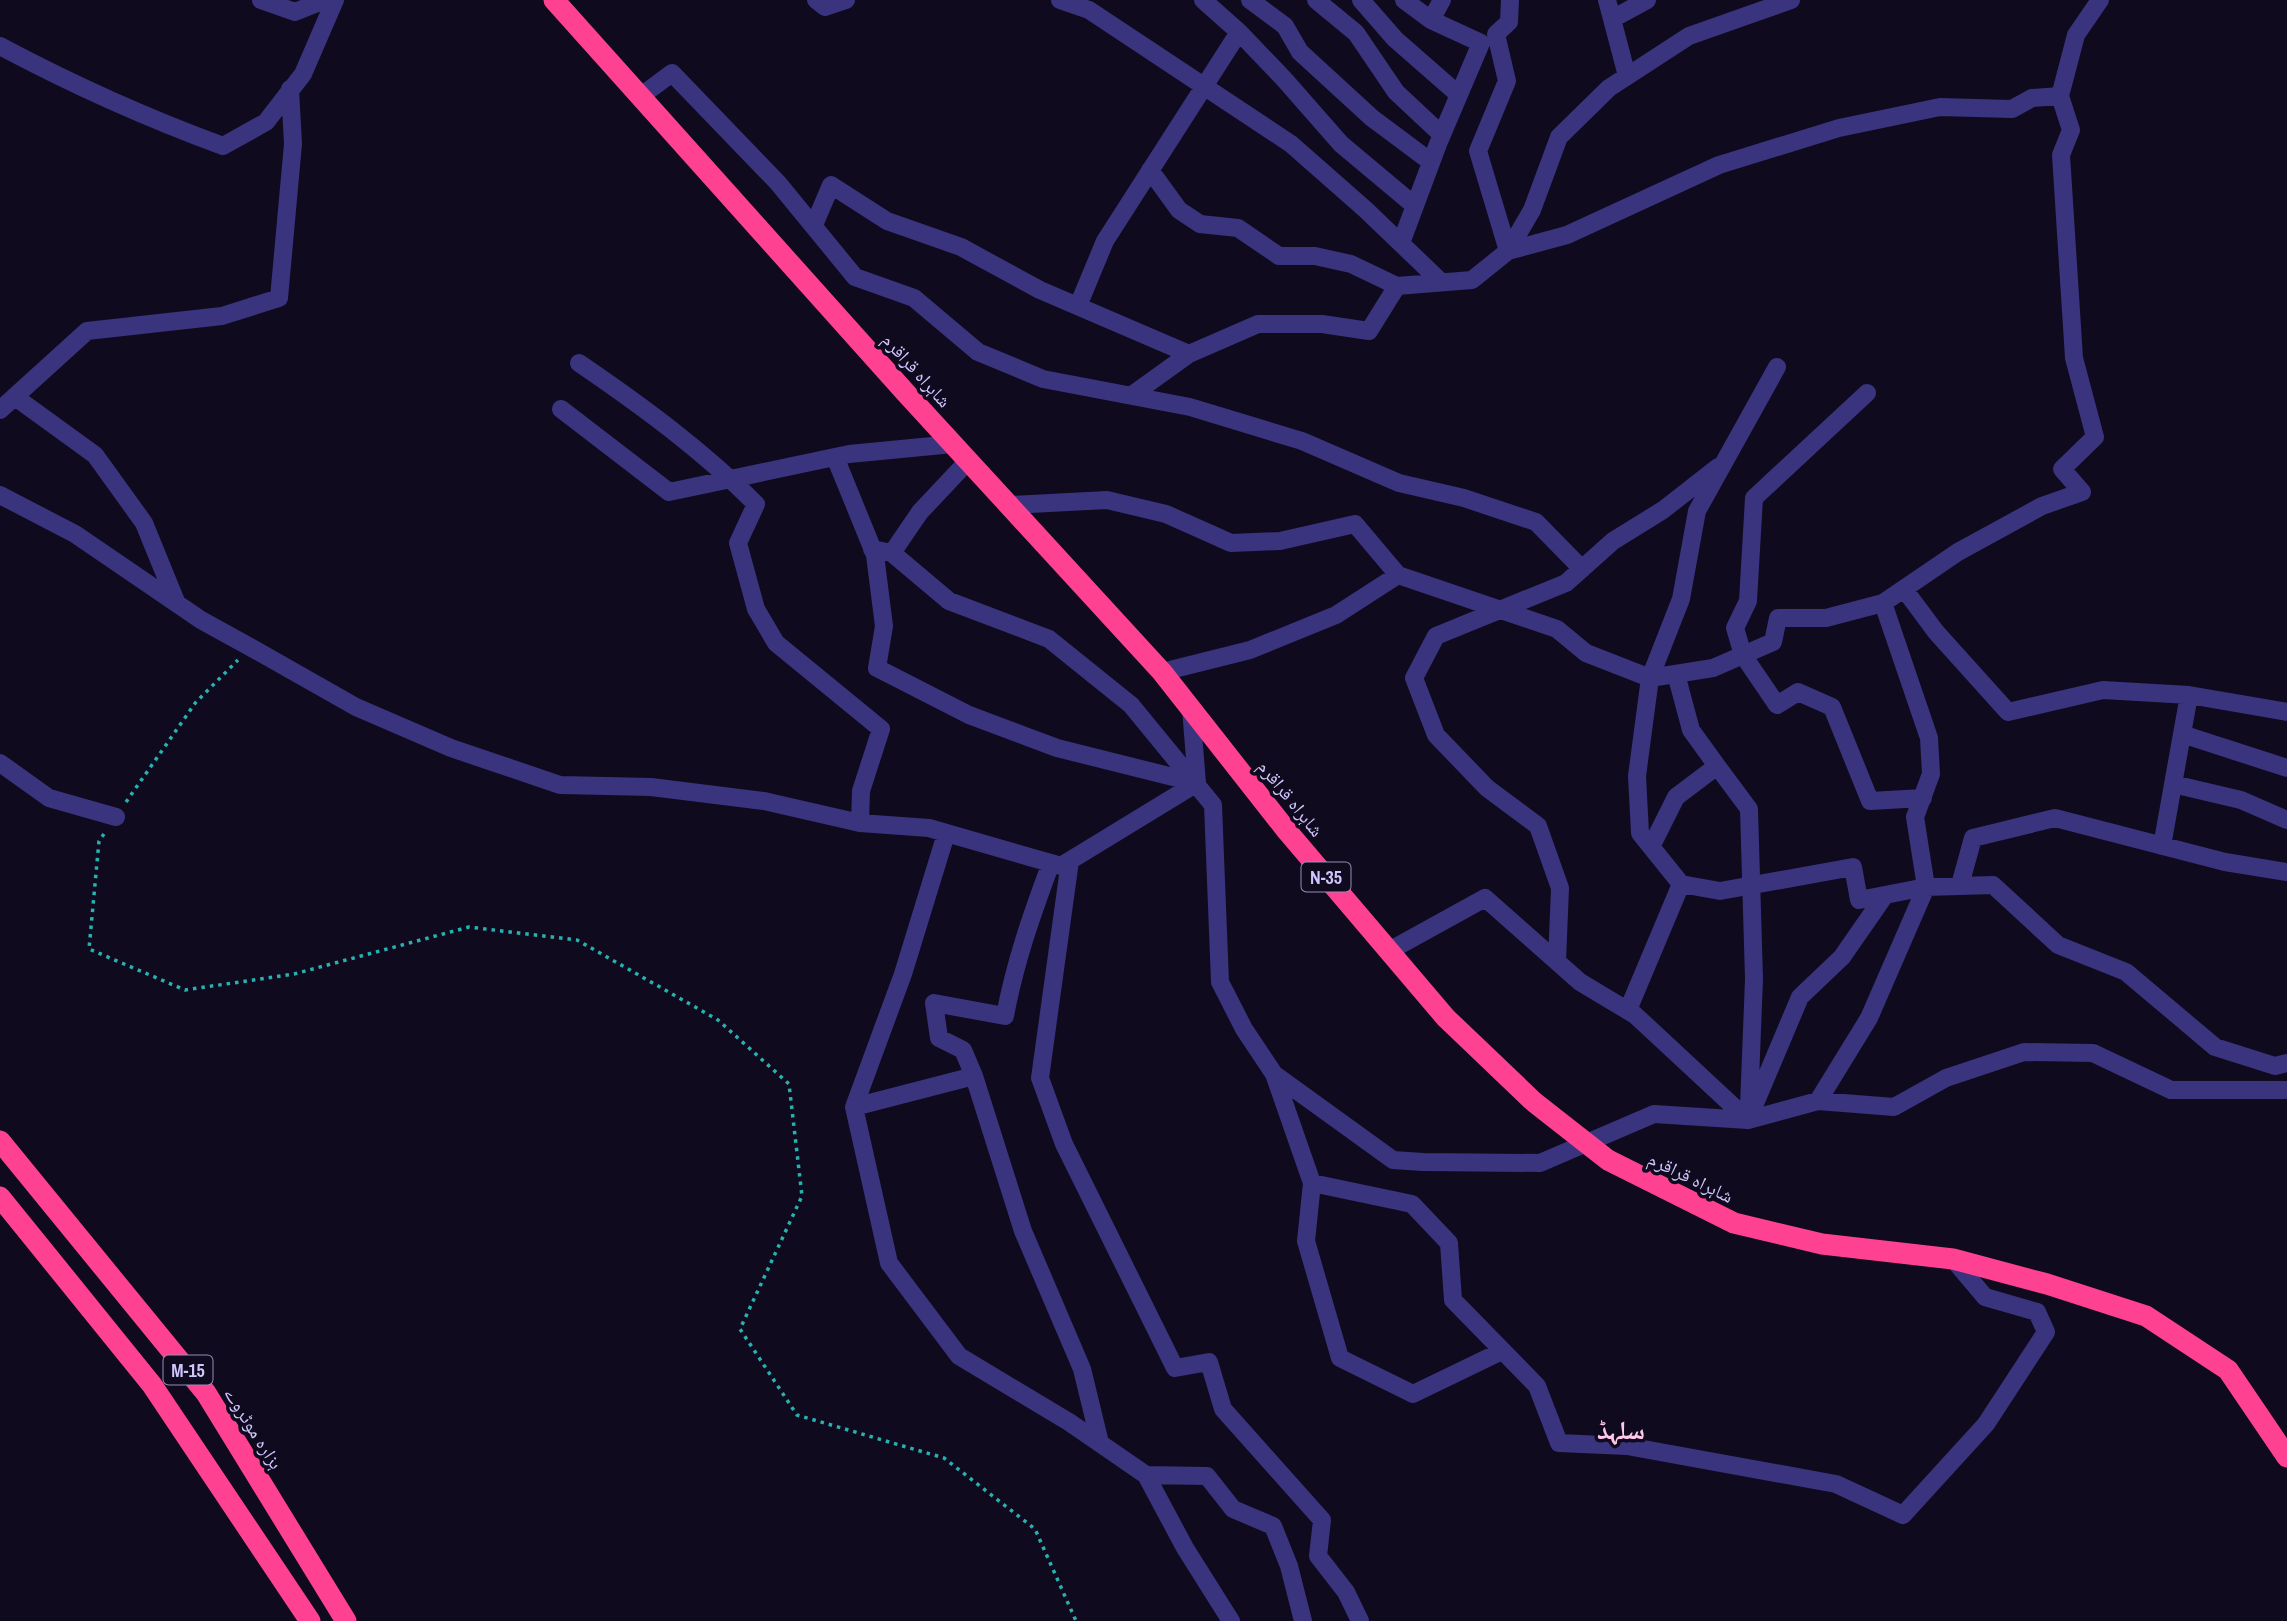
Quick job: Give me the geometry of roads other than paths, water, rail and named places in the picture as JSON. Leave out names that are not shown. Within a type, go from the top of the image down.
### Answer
[{"type":"highway","name":"شاہراہ قراقرم","points":[[554,0],[1161,672],[1287,831],[1446,1018],[1534,1102],[1608,1160],[1734,1223],[1822,1244],[1953,1259],[2047,1284],[2146,1316],[2228,1370],[2287,1457]]},
{"type":"highway","name":"ہزارہ موٹروے","points":[[0,1141],[206,1393],[346,1621]]},
{"type":"highway","name":"M-15","points":[[0,1197],[152,1385],[310,1621]]},
{"type":"street","points":[[261,0],[295,12],[325,0]]},
{"type":"street","points":[[0,46],[61,79],[144,117],[223,146],[266,122],[303,74],[335,0]]},
{"type":"street","points":[[816,0],[825,7],[846,0]]},
{"type":"street","points":[[1059,0],[1089,10],[1292,144],[1441,282]]},
{"type":"street","points":[[1203,0],[1239,32],[1341,144],[1415,206]]},
{"type":"street","points":[[1250,0],[1285,26],[1300,52],[1372,118],[1431,162]]},
{"type":"street","points":[[1316,0],[1356,33],[1396,92],[1442,135]]},
{"type":"street","points":[[1361,0],[1395,38],[1459,95]]},
{"type":"street","points":[[1401,243],[1431,162],[1481,43],[1431,20],[1405,0]]},
{"type":"street","points":[[1431,20],[1442,0]]},
{"type":"street","points":[[1508,251],[1478,151],[1507,81],[1496,34],[1509,22],[1510,0]]},
{"type":"street","points":[[1607,0],[1627,76]]},
{"type":"street","points":[[1612,19],[1647,0]]},
{"type":"street","points":[[1150,170],[1179,210],[1200,224],[1238,228],[1279,256],[1315,256],[1351,264],[1397,286],[1472,280],[1508,251],[1532,210],[1559,137],[1609,88],[1689,36],[1791,0]]},
{"type":"street","points":[[1009,505],[1107,500],[1167,514],[1231,543],[1280,541],[1355,524],[1398,575],[1558,629],[1586,653],[1650,678],[1713,668],[1773,642],[1778,618],[1826,618],[1884,603],[1958,552],[2030,513],[2082,492],[2062,469],[2095,437],[2074,358],[2061,155],[2071,130],[2060,96],[2076,35],[2100,0]]},
{"type":"street","points":[[1078,306],[1105,241],[1239,32]]},
{"type":"street","points":[[640,96],[672,73],[778,183],[855,277],[914,298],[978,352],[1042,379],[1190,407],[1302,441],[1399,483],[1464,498],[1536,522],[1582,569]]},
{"type":"street","points":[[0,410],[87,331],[222,316],[279,298],[293,144],[290,89]]},
{"type":"street","points":[[1508,251],[1567,235],[1719,165],[1839,128],[1940,107],[2012,108],[2032,98],[2060,96]]},
{"type":"street","points":[[814,225],[831,185],[887,221],[961,247],[1040,290],[1189,354]]},
{"type":"street","points":[[1132,395],[1189,354],[1258,324],[1322,324],[1369,331],[1397,286]]},
{"type":"street","points":[[579,363],[658,416],[756,504],[738,543],[756,609],[776,643],[881,729],[862,791],[860,824]]},
{"type":"street","points":[[1777,367],[1697,511],[1681,599],[1650,678],[1637,776],[1640,833],[1681,884],[1720,891],[1853,867],[1859,900],[1926,887],[1993,885],[2058,944],[2126,972],[2215,1047],[2275,1066],[2287,1063]]},
{"type":"street","points":[[1867,393],[1754,498],[1748,601],[1735,628],[1743,655],[1777,705],[1798,692],[1832,707],[1870,801],[1923,798]]},
{"type":"street","points":[[15,397],[96,455],[144,523],[177,604]]},
{"type":"street","points":[[561,409],[669,492],[835,457],[953,444]]},
{"type":"street","points":[[835,457],[872,550],[884,626],[877,668],[969,715],[1058,748],[1197,783]]},
{"type":"street","points":[[892,553],[920,512],[968,461]]},
{"type":"street","points":[[1557,962],[1560,888],[1538,825],[1487,788],[1436,736],[1414,678],[1436,636],[1566,583],[1613,541],[1663,510],[1725,462]]},
{"type":"street","points":[[0,495],[75,534],[177,604],[250,648],[368,712],[451,748],[560,785],[663,788],[764,801],[860,824],[929,828],[1061,866],[1197,783]]},
{"type":"street","points":[[872,550],[892,553],[949,601],[1049,639],[1131,705],[1213,805],[1220,982],[1244,1029],[1274,1074],[1312,1183],[1306,1241],[1340,1358],[1413,1394],[1502,1351]]},
{"type":"street","points":[[1161,672],[1250,650],[1335,615],[1398,575]]},
{"type":"street","points":[[1904,589],[1936,632],[2008,712],[2103,690],[2189,695],[2287,712]]},
{"type":"street","points":[[1818,1101],[1869,1018],[1926,887],[1915,817],[1931,774],[1928,738],[1884,603]]},
{"type":"street","points":[[1676,674],[1691,730],[1749,809],[1754,978],[1748,1120]]},
{"type":"street","points":[[2162,846],[2189,695]]},
{"type":"street","points":[[1191,709],[1197,783]]},
{"type":"street","points":[[2182,734],[2287,768]]},
{"type":"street","points":[[0,763],[49,798],[116,817]]},
{"type":"street","points":[[1651,846],[1676,797],[1717,766]]},
{"type":"street","points":[[2173,784],[2241,800],[2287,820]]},
{"type":"street","points":[[1961,886],[1973,838],[2055,818],[2225,862],[2287,873]]},
{"type":"street","points":[[946,834],[903,974],[854,1107],[889,1263],[960,1356],[1069,1422],[1146,1475],[1185,1548],[1231,1621]]},
{"type":"street","points":[[1070,861],[1040,1078],[1064,1144],[1175,1368],[1209,1362],[1223,1409],[1322,1520],[1318,1556],[1346,1592],[1360,1621]]},
{"type":"street","points":[[1051,863],[1012,974],[1005,1016],[933,1003],[939,1038],[963,1050],[974,1076],[1023,1231],[1082,1370],[1100,1443]]},
{"type":"street","points":[[1628,1010],[1681,884]]},
{"type":"street","points":[[1748,1120],[1800,997],[1842,957],[1885,895]]},
{"type":"street","points":[[1390,951],[1485,898],[1580,982],[1628,1010],[1748,1120]]},
{"type":"street","points":[[1274,1074],[1393,1160],[1540,1163],[1654,1114],[1748,1120],[1818,1101],[1894,1107],[1946,1078],[2024,1052],[2093,1053],[2171,1090],[2287,1090]]},
{"type":"street","points":[[854,1107],[974,1076]]},
{"type":"street","points":[[1312,1183],[1412,1204],[1450,1243],[1453,1300],[1536,1386],[1559,1443],[1627,1446],[1836,1484],[1903,1515],[1986,1424],[2046,1332],[2037,1312],[1985,1297],[1953,1259]]},
{"type":"street","points":[[1146,1475],[1207,1476],[1233,1508],[1273,1526],[1289,1566],[1303,1621]]},
{"type":"district","name":"سلہڈ","points":[[1621,1429]]}]
